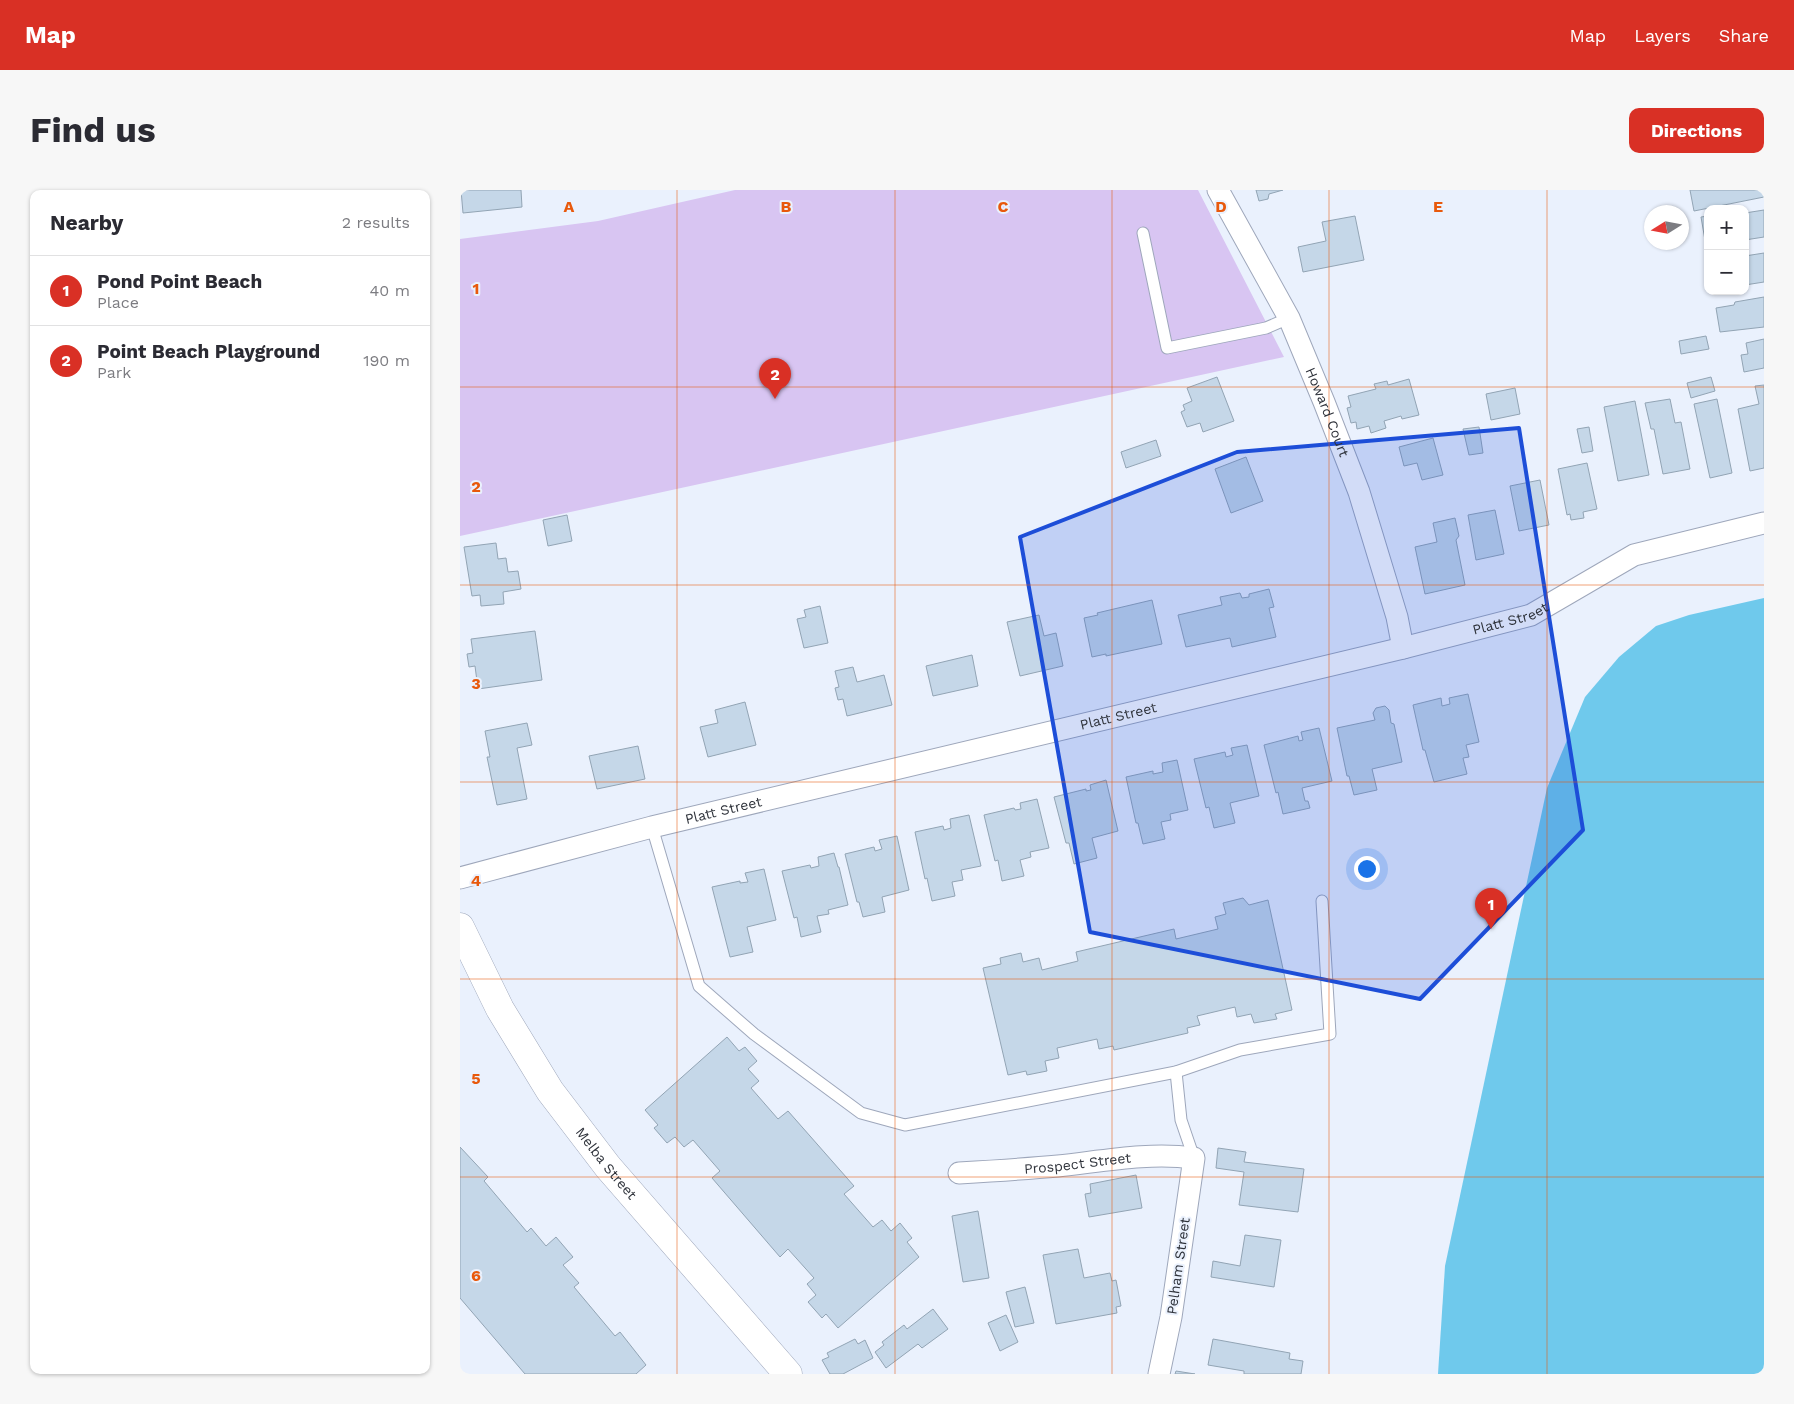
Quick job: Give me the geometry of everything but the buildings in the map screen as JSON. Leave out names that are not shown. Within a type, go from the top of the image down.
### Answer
[{"type":"main road","name":"Melba Street","points":[[460,926],[500,1009],[550,1091],[608,1167],[788,1374]]},
{"type":"street","name":"Howard Court","points":[[1218,190],[1289,318],[1324,402],[1359,492],[1396,617],[1403,648]]},
{"type":"street","name":"Platt Street","points":[[460,878],[652,827],[1403,648],[1531,615],[1634,555],[1764,523]]},
{"type":"street","name":"Prospect Street","points":[[959,1173],[1057,1166],[1142,1156],[1194,1158]]},
{"type":"street","name":"Pelham Street","points":[[1158,1374],[1171,1316],[1194,1158]]},
{"type":"lane","points":[[1143,233],[1167,348],[1266,328],[1289,318]]},
{"type":"lane","points":[[652,827],[699,986],[754,1034],[861,1113],[905,1125],[1176,1072],[1240,1050],[1330,1034],[1322,901]]},
{"type":"lane","points":[[1176,1072],[1181,1120],[1194,1158]]},
{"type":"highlighted area","points":[[1519,428],[1583,830],[1420,999],[1090,932],[1020,537],[1237,452]]},
{"type":"shaded area","points":[[735,190],[1198,190],[1284,357],[460,536],[460,239],[598,221]]},
{"type":"water","points":[[1764,598],[1764,1374],[1438,1374],[1445,1266],[1547,788],[1585,697],[1619,657],[1656,626],[1689,615]]},
{"type":"place","name":"Point Beach Playground","points":[[775,399]]},
{"type":"place","name":"Pond Point Beach","points":[[1491,929]]}]
